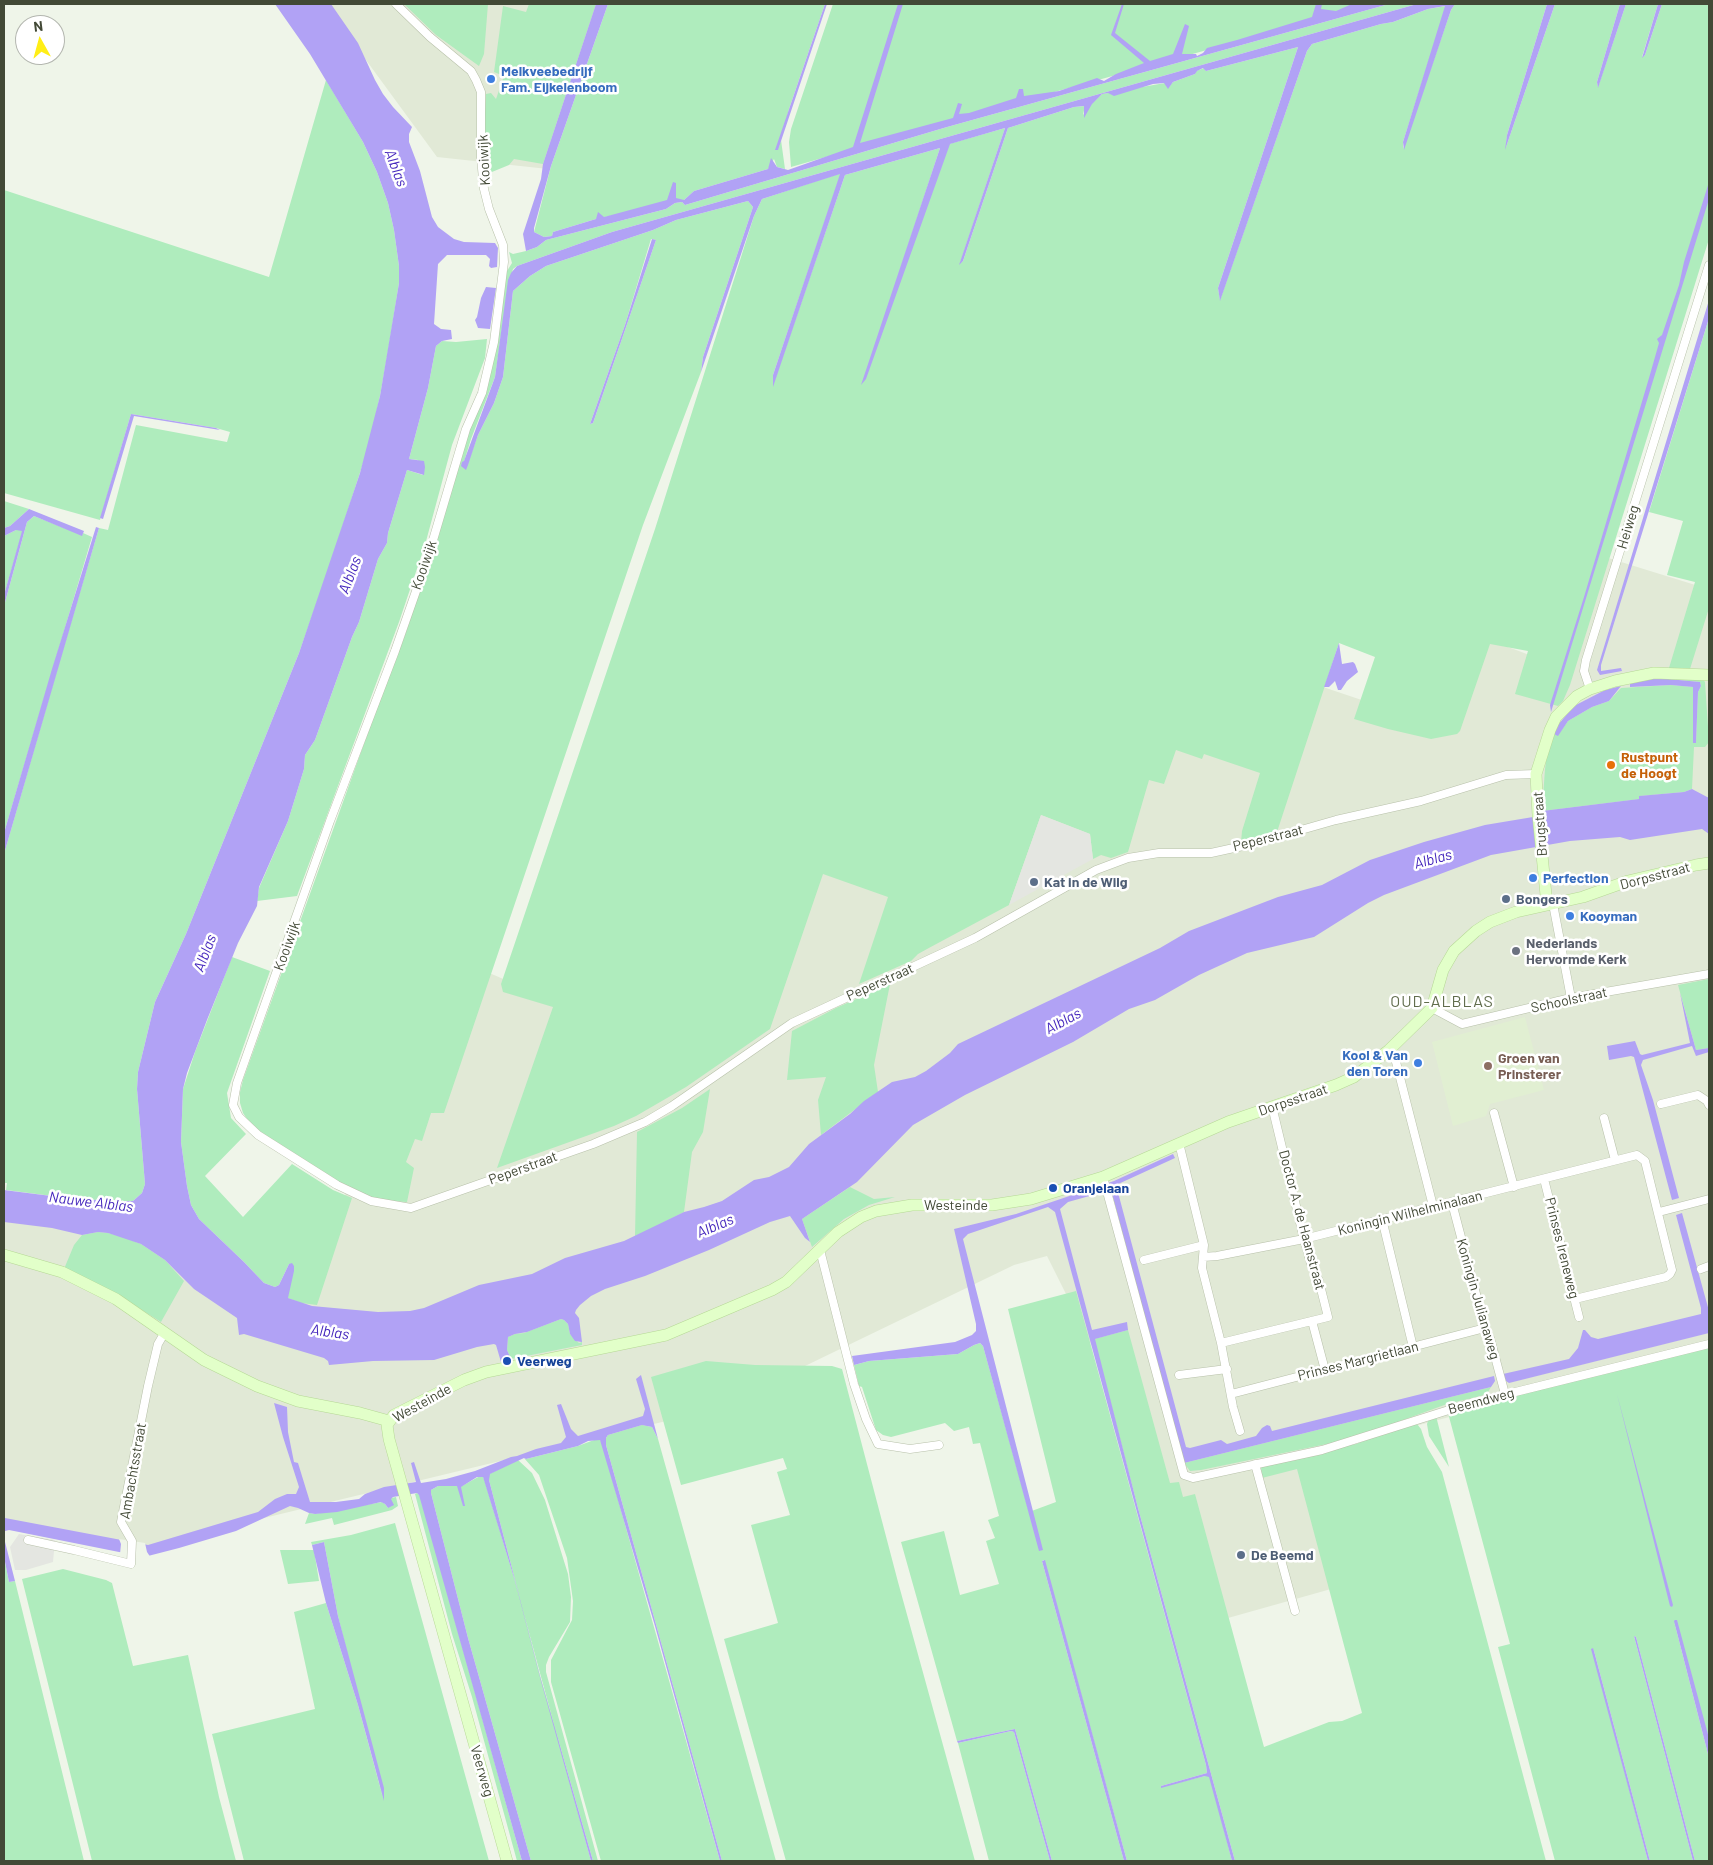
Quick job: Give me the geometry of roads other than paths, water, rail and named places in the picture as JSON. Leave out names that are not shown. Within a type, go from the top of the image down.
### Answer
[{"type":"street","name":"Kooiwijk","points":[[258,1135],[239,1117],[233,1105],[237,1083],[330,821],[395,651],[428,557],[466,429],[482,393],[494,342],[504,262],[503,245],[489,209],[484,189],[481,158],[481,92],[476,80],[471,71],[430,37],[396,4]]},
{"type":"street","name":"Heiweg","points":[[1590,689],[1584,671],[1586,660],[1709,264]]},
{"type":"street","points":[[1536,774],[1556,717],[1577,696],[1590,689],[1638,675],[1654,673],[1709,674]]},
{"type":"street","name":"Peperstraat","points":[[258,1135],[337,1185],[371,1201],[411,1208],[592,1144],[645,1122],[672,1106],[792,1023],[975,938],[1096,870],[1128,858],[1159,854],[1211,852],[1252,844],[1336,820],[1421,801],[1501,776],[1536,774]]},
{"type":"street","name":"Brugstraat","points":[[1536,774],[1541,851],[1550,904]]},
{"type":"street","name":"Dorpsstraat","points":[[1103,1177],[1179,1143],[1272,1106],[1336,1085],[1354,1077],[1389,1050],[1432,1008],[1448,960],[1462,942],[1500,917],[1584,897],[1628,881],[1709,863]]},
{"type":"street","points":[[1550,904],[1571,998]]},
{"type":"street","name":"Schoolstraat","points":[[1432,1008],[1462,1024],[1571,998],[1709,974]]},
{"type":"street","points":[[1389,1050],[1395,1058],[1433,1206]]},
{"type":"street","points":[[1661,1104],[1698,1096],[1707,1101],[1709,1105]]},
{"type":"street","name":"Doctor A. de Haanstraat","points":[[1272,1106],[1304,1239],[1311,1264],[1319,1281],[1328,1317],[1312,1321]]},
{"type":"street","points":[[1494,1113],[1514,1187]]},
{"type":"street","points":[[1604,1118],[1615,1160]]},
{"type":"street","points":[[1179,1143],[1204,1245],[1202,1268],[1240,1431]]},
{"type":"street","name":"Koningin Wilhelminalaan","points":[[1203,1257],[1304,1239],[1637,1155],[1646,1162],[1659,1212]]},
{"type":"street","name":"Westeinde","points":[[4,1255],[62,1272],[116,1299],[204,1360],[256,1386],[298,1401],[360,1413],[389,1421],[394,1415],[412,1405],[464,1380],[486,1372],[666,1335],[772,1290],[794,1275],[838,1232],[876,1211],[912,1204],[992,1205],[1016,1202],[1103,1177]]},
{"type":"street","name":"Beemdweg","points":[[1103,1177],[1184,1475],[1193,1478],[1322,1450],[1352,1442],[1420,1418],[1505,1394],[1709,1344]]},
{"type":"street","name":"Prinses Ireneweg","points":[[1544,1178],[1579,1317]]},
{"type":"street","points":[[1575,1299],[1666,1277],[1670,1274],[1672,1264],[1659,1212],[1709,1199]]},
{"type":"street","name":"Koningin Julianaweg","points":[[1452,1203],[1484,1328],[1490,1338],[1505,1394]]},
{"type":"street","points":[[1382,1219],[1413,1347]]},
{"type":"street","points":[[1144,1260],[1204,1245]]},
{"type":"street","points":[[820,1250],[854,1384],[866,1419],[878,1444],[910,1449],[939,1445]]},
{"type":"street","points":[[1701,1269],[1709,1266]]},
{"type":"street","points":[[1221,1343],[1312,1321],[1325,1370]]},
{"type":"street","name":"Prinses Margrietlaan","points":[[1231,1394],[1484,1328]]},
{"type":"street","name":"Ambachtsstraat","points":[[28,1540],[131,1564],[132,1541],[122,1522],[152,1370],[158,1344],[165,1332]]},
{"type":"street","points":[[1179,1374],[1227,1369]]},
{"type":"street","name":"Veerweg","points":[[389,1421],[387,1432],[507,1861]]},
{"type":"street","points":[[1255,1464],[1295,1611]]},
{"type":"water","points":[[275,4],[331,4],[358,43],[383,94],[412,127],[409,134],[409,142],[420,171],[432,217],[438,227],[454,239],[464,242],[495,243],[498,248],[497,267],[491,268],[489,266],[490,259],[486,255],[447,255],[438,264],[434,324],[441,329],[451,330],[452,339],[442,341],[436,346],[428,388],[409,459],[424,461],[424,475],[407,470],[388,533],[387,543],[378,559],[359,622],[315,740],[305,755],[304,769],[288,821],[259,887],[257,906],[238,943],[187,1073],[183,1089],[181,1142],[191,1205],[199,1219],[264,1283],[275,1287],[279,1285],[289,1264],[292,1263],[294,1271],[288,1298],[312,1306],[378,1312],[410,1311],[424,1308],[479,1285],[532,1274],[565,1258],[624,1241],[684,1212],[722,1201],[754,1180],[769,1177],[789,1167],[809,1144],[850,1114],[864,1101],[892,1082],[915,1077],[926,1071],[950,1053],[958,1044],[1160,948],[1189,931],[1278,897],[1322,885],[1370,860],[1424,842],[1485,825],[1533,817],[1542,811],[1639,799],[1639,796],[1684,792],[1692,789],[1709,798],[1709,834],[1702,829],[1630,840],[1620,837],[1570,841],[1491,855],[1384,895],[1314,937],[1247,953],[1199,975],[1155,1000],[1129,1009],[1073,1042],[965,1095],[913,1125],[857,1182],[802,1219],[810,1242],[805,1238],[790,1216],[770,1222],[709,1250],[591,1296],[580,1305],[575,1313],[579,1318],[582,1342],[575,1341],[570,1334],[568,1324],[561,1319],[508,1337],[507,1350],[511,1359],[501,1362],[496,1345],[494,1344],[434,1360],[373,1361],[329,1365],[328,1361],[324,1358],[244,1334],[239,1335],[237,1318],[194,1289],[165,1260],[141,1244],[108,1233],[98,1232],[82,1235],[52,1228],[4,1222],[4,1190],[75,1199],[121,1201],[133,1201],[142,1193],[145,1184],[137,1089],[138,1072],[155,1002],[186,934],[299,653],[360,473],[380,396],[399,283],[399,266],[388,203],[377,172],[363,142],[310,54]]},
{"type":"water","points":[[596,4],[608,4],[551,166],[534,228],[534,232],[544,237],[552,236],[553,232],[596,219],[598,212],[604,217],[667,200],[673,182],[676,183],[676,198],[684,200],[694,191],[768,169],[771,158],[777,167],[788,170],[853,147],[898,4],[903,4],[860,143],[953,118],[958,103],[962,104],[959,114],[969,113],[1016,98],[1019,89],[1023,89],[1024,96],[1059,91],[1097,78],[1104,81],[1144,63],[1111,35],[1122,4],[1124,4],[1115,33],[1150,61],[1173,54],[1185,24],[1189,26],[1182,54],[1196,54],[1197,56],[1207,48],[1312,17],[1316,4],[1322,4],[1321,9],[1336,11],[1352,4],[1389,4],[947,127],[685,205],[682,202],[675,203],[666,209],[546,240],[537,247],[526,251],[523,234],[541,179],[543,164]]},
{"type":"water","points":[[825,4],[827,4],[778,150],[775,150]]},
{"type":"water","points":[[1417,4],[1455,4],[1451,10],[1404,150],[1403,142],[1445,6],[1428,9],[1393,22],[1312,44],[1307,51],[1220,301],[1218,288],[1298,47],[1206,71],[1203,68],[1195,74],[1173,82],[1168,89],[1164,83],[1153,84],[1114,96],[1108,93],[1102,94],[1092,104],[1084,118],[1084,106],[1074,107],[1008,128],[963,261],[959,265],[1005,128],[950,144],[866,379],[861,385],[940,148],[845,175],[773,387],[773,375],[840,174],[762,199],[754,216],[701,372],[703,357],[753,207],[748,201],[676,220],[653,230],[546,266],[530,276],[513,291],[503,377],[494,403],[478,435],[466,470],[461,466],[495,377],[508,280],[517,266],[612,232]]},
{"type":"water","points":[[1547,4],[1555,4],[1505,150],[1507,135]]},
{"type":"water","points":[[1620,4],[1626,4],[1598,88],[1597,82]]},
{"type":"water","points":[[1658,4],[1662,4],[1645,55],[1642,58]]},
{"type":"water","points":[[1709,182],[1709,199],[1551,712],[1550,705],[1659,343],[1657,339],[1662,335],[1679,285],[1684,262]]},
{"type":"water","points":[[652,239],[656,240],[593,423],[590,424],[625,325]]},
{"type":"water","points":[[486,287],[496,288],[490,329],[478,328],[475,320]]},
{"type":"water","points":[[1709,300],[1709,318],[1601,665],[1601,671],[1621,668],[1622,671],[1600,675],[1597,670]]},
{"type":"water","points":[[131,414],[220,430],[134,416],[103,519],[100,518]]},
{"type":"water","points":[[29,509],[84,531],[82,536],[34,516],[27,522],[4,606],[4,595],[22,531],[16,530],[4,536],[4,528],[10,526]]},
{"type":"water","points":[[96,527],[99,528],[4,854],[4,833]]},
{"type":"water","points":[[1339,643],[1342,664],[1353,662],[1358,672],[1347,681],[1341,690],[1338,690],[1335,681],[1329,687],[1324,687]]},
{"type":"water","points":[[1657,678],[1700,682],[1696,743],[1693,743],[1693,687],[1671,685],[1630,687],[1630,683]]},
{"type":"water","points":[[1621,686],[1609,701],[1592,707],[1568,721],[1558,736],[1554,734],[1557,726],[1574,706],[1605,690]]},
{"type":"water","points":[[1680,993],[1696,1050],[1709,1048],[1709,1052],[1696,1056],[1692,1046],[1643,1060],[1641,1065],[1653,1100],[1679,1198],[1672,1200],[1634,1057],[1609,1060],[1607,1046],[1635,1041],[1642,1055],[1690,1043]]},
{"type":"water","points":[[1173,1154],[1175,1158],[1116,1185],[1186,1447],[1190,1448],[1221,1440],[1227,1444],[1256,1436],[1267,1425],[1270,1426],[1272,1431],[1494,1376],[1495,1381],[1491,1387],[1184,1463],[1111,1190],[1068,1202],[1060,1209],[1092,1330],[1127,1322],[1128,1330],[1095,1339],[1138,1508],[1235,1861],[1232,1861],[1209,1777],[1205,1776],[1161,1788],[1161,1786],[1207,1773],[1206,1765],[1055,1212],[1048,1207],[968,1234],[963,1239],[1043,1550],[1039,1551],[983,1346],[980,1343],[958,1354],[869,1361],[854,1365],[852,1356],[955,1342],[972,1335],[976,1331],[954,1229],[1016,1214],[1114,1181]]},
{"type":"water","points":[[1682,1213],[1709,1311],[1709,1333],[1509,1383],[1506,1381],[1503,1374],[1569,1359],[1578,1348],[1583,1330],[1591,1337],[1598,1339],[1701,1314],[1676,1215]]},
{"type":"water","points":[[641,1375],[658,1439],[652,1427],[642,1425],[608,1435],[606,1445],[722,1861],[720,1861],[655,1626],[600,1440],[588,1441],[578,1446],[524,1458],[490,1474],[489,1480],[540,1676],[593,1861],[591,1861],[541,1681],[515,1581],[483,1477],[477,1477],[461,1487],[465,1506],[463,1506],[457,1486],[438,1486],[431,1490],[431,1493],[468,1638],[531,1861],[522,1861],[417,1493],[393,1497],[391,1499],[394,1505],[388,1508],[381,1502],[337,1512],[315,1514],[290,1506],[236,1531],[148,1556],[9,1530],[5,1531],[4,1538],[4,1516],[5,1518],[148,1545],[258,1512],[275,1499],[287,1494],[296,1494],[299,1487],[274,1403],[287,1407],[288,1432],[294,1462],[298,1463],[310,1502],[336,1502],[359,1499],[365,1494],[384,1487],[416,1482],[411,1463],[414,1462],[421,1483],[446,1479],[475,1471],[511,1457],[561,1443],[566,1437],[557,1405],[561,1404],[571,1429],[578,1436],[643,1416],[645,1409],[636,1379]]},
{"type":"water","points":[[1617,1394],[1673,1605],[1672,1607],[1670,1606]]},
{"type":"water","points":[[4,1538],[15,1581],[9,1582],[4,1557]]},
{"type":"water","points":[[324,1542],[338,1616],[384,1788],[384,1801],[358,1705],[326,1603],[312,1545]]},
{"type":"water","points":[[1045,1560],[1127,1861],[1124,1861],[1042,1561]]},
{"type":"water","points":[[1677,1620],[1709,1738],[1709,1758],[1674,1621]]},
{"type":"water","points":[[1634,1636],[1636,1637],[1695,1861],[1693,1861]]},
{"type":"water","points":[[1593,1648],[1650,1861],[1648,1861],[1591,1649]]},
{"type":"water","points":[[1015,1729],[1052,1861],[1050,1861],[1014,1732],[1011,1731],[958,1743],[957,1741]]},
{"type":"place","name":"Melkveebedrijf Fam. Eijkelenboom","points":[[491,79]]},
{"type":"place","name":"Rustpunt de Hoogt","points":[[1611,765]]},
{"type":"place","name":"Perfection","points":[[1533,878]]},
{"type":"place","name":"Kat in de Wilg","points":[[1034,882]]},
{"type":"place","name":"Bongers","points":[[1506,899]]},
{"type":"place","name":"Kooyman","points":[[1570,916]]},
{"type":"place","name":"Nederlands Hervormde Kerk","points":[[1516,951]]},
{"type":"place","name":"Kool & Van den Toren","points":[[1418,1063]]},
{"type":"place","name":"Groen van Prinsterer","points":[[1488,1066]]},
{"type":"place","name":"Oranjelaan","points":[[1053,1188]]},
{"type":"place","name":"Veerweg","points":[[507,1361]]},
{"type":"place","name":"De Beemd","points":[[1241,1555]]},
{"type":"district","name":"OUD-ALBLAS","points":[[1442,1002]]},
{"type":"water label","name":"Alblas","points":[[396,168]]},
{"type":"water label","name":"Alblas","points":[[350,575]]},
{"type":"water label","name":"Alblas","points":[[1433,859]]},
{"type":"water label","name":"Alblas","points":[[205,953]]},
{"type":"water label","name":"Alblas","points":[[1063,1021]]},
{"type":"water label","name":"Nauwe Alblas","points":[[91,1202]]},
{"type":"water label","name":"Alblas","points":[[715,1226]]},
{"type":"water label","name":"Alblas","points":[[330,1332]]}]
